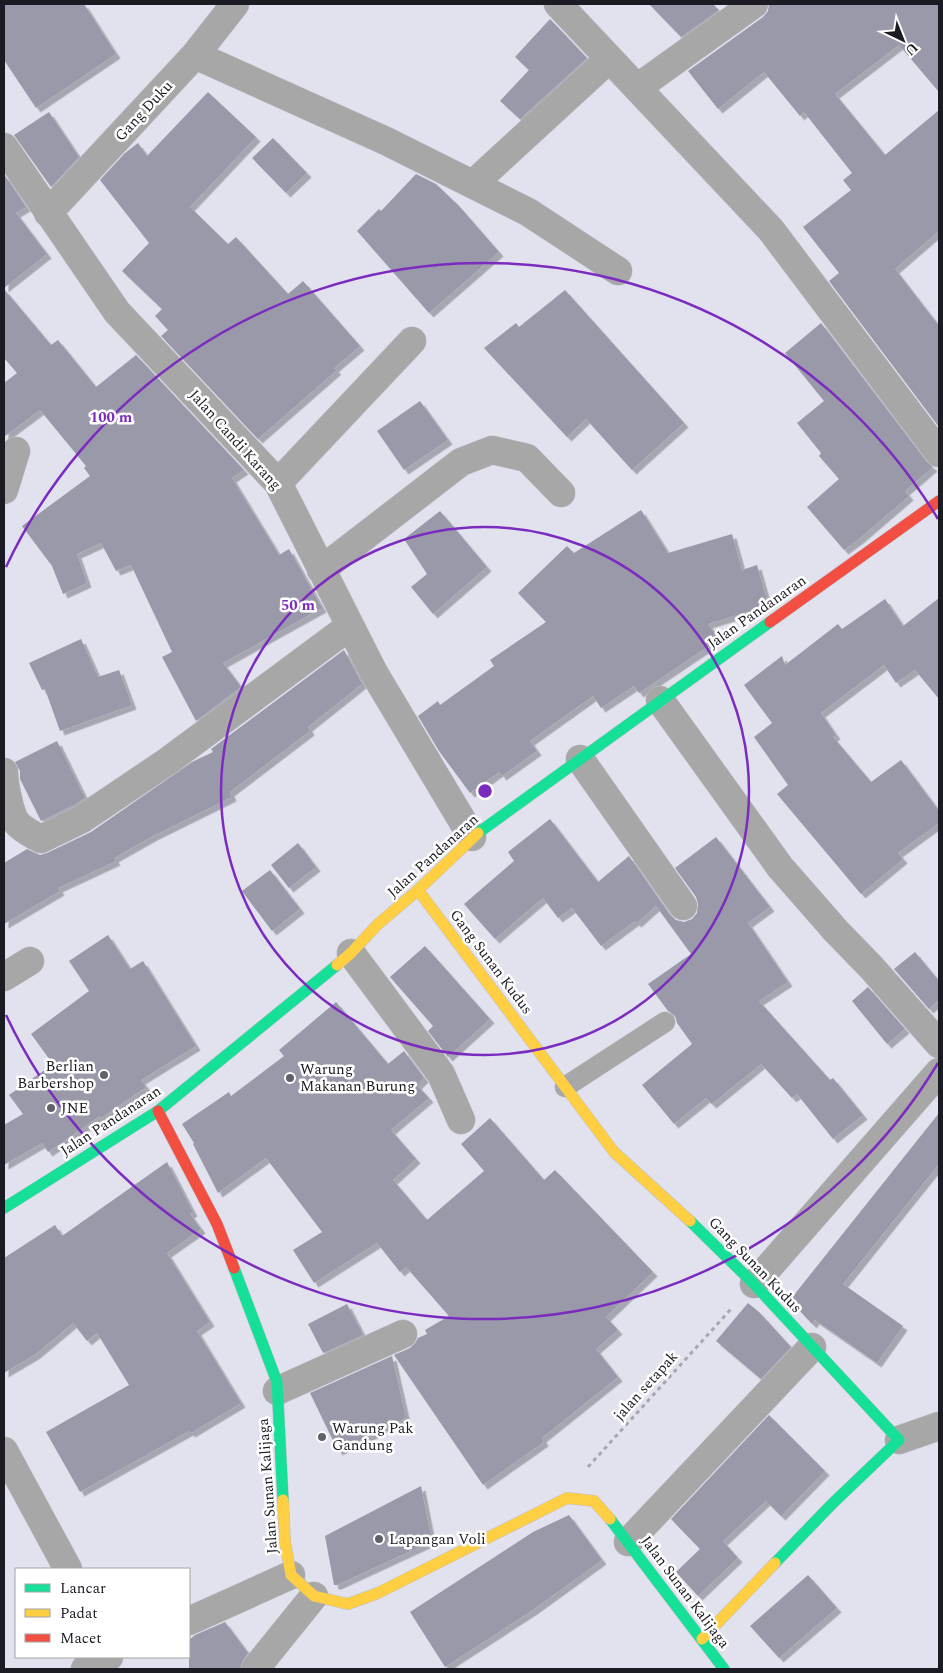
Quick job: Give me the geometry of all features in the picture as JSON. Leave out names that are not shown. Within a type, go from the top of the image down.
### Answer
[{"type":"street","name":"Gang Duku","points":[[48,213],[195,55],[235,4]]},
{"type":"street","points":[[558,4],[772,230],[939,453]]},
{"type":"street","points":[[638,88],[754,4]]},
{"type":"street","points":[[195,55],[386,141],[474,184],[528,212],[618,271]]},
{"type":"street","points":[[474,184],[610,59]]},
{"type":"street","name":"Jalan Candi Karang","points":[[4,147],[117,312],[278,483],[374,673],[472,837]]},
{"type":"street","points":[[278,483],[412,341]]},
{"type":"street","points":[[321,570],[461,462],[492,450],[527,458],[561,492]]},
{"type":"street","points":[[4,490],[16,451]]},
{"type":"street","name":"Jalan Pandanaran","points":[[4,1208],[158,1111],[350,953],[472,837],[939,501]]},
{"type":"street","points":[[4,772],[4,784],[15,821],[27,832],[41,839],[82,818],[168,760],[350,626]]},
{"type":"street","points":[[660,700],[780,866],[836,931],[871,967],[939,1044]]},
{"type":"street","points":[[580,759],[683,906]]},
{"type":"street","name":"Gang Sunan Kudus","points":[[418,890],[614,1152],[707,1236],[899,1440]]},
{"type":"street","points":[[350,953],[442,1074],[461,1120]]},
{"type":"street","points":[[4,977],[30,961]]},
{"type":"street","points":[[754,1284],[939,1072]]},
{"type":"street","name":"Jalan Sunan Kalijaga","points":[[158,1111],[217,1224],[277,1382],[285,1542],[291,1575],[314,1596],[348,1604],[378,1593],[567,1498],[594,1501],[612,1521],[724,1669]]},
{"type":"street","points":[[277,1391],[402,1334]]},
{"type":"street","points":[[628,1542],[812,1346]]},
{"type":"street","points":[[702,1639],[833,1503],[899,1440],[939,1426]]},
{"type":"street","points":[[4,1451],[67,1568]]},
{"type":"street","points":[[190,1620],[291,1575]]},
{"type":"street","points":[[255,1669],[314,1596]]},
{"type":"street","points":[[85,1669],[107,1658]]},
{"type":"lane","points":[[565,1087],[666,1022]]},
{"type":"path","name":"jalan setapak","points":[[588,1467],[754,1284]]},
{"type":"building","points":[[4,4],[84,4],[116,54],[36,108],[4,60]]},
{"type":"building","points":[[649,4],[713,4],[719,10],[681,37]]},
{"type":"building","points":[[769,4],[939,4],[939,92],[899,45],[835,94],[885,155],[939,110],[939,231],[895,269],[939,326],[939,427],[829,281],[839,273],[803,227],[851,190],[843,180],[852,173],[804,112],[800,116],[764,72],[718,109],[688,71],[763,17],[768,11]]},
{"type":"building","points":[[550,19],[587,58],[520,119],[500,101],[529,70],[515,57]]},
{"type":"building","points":[[208,92],[256,137],[190,207],[228,244],[236,237],[288,294],[303,281],[360,346],[334,368],[337,370],[258,439],[161,336],[168,330],[155,316],[162,309],[122,271],[149,243],[100,180],[125,153],[138,143],[147,156]]},
{"type":"building","points":[[49,112],[79,157],[51,187],[14,135]]},
{"type":"building","points":[[273,138],[307,173],[286,193],[252,158]]},
{"type":"building","points":[[4,174],[26,207],[16,213],[47,254],[4,288]]},
{"type":"building","points":[[416,174],[436,184],[458,205],[499,252],[429,313],[357,231],[379,209],[381,211]]},
{"type":"building","points":[[4,289],[51,345],[58,340],[96,387],[136,355],[244,470],[232,478],[279,555],[289,549],[322,608],[223,663],[241,687],[196,721],[162,657],[172,652],[131,565],[116,571],[101,543],[77,554],[87,583],[63,594],[52,566],[22,526],[90,476],[84,468],[86,466],[40,410],[4,437],[4,383],[17,373],[4,358]]},
{"type":"building","points":[[565,290],[684,423],[632,470],[586,419],[567,437],[484,348],[516,323],[519,327]]},
{"type":"building","points":[[821,323],[927,462],[933,467],[905,491],[909,496],[844,550],[807,507],[839,479],[819,456],[821,453],[797,423],[824,401],[785,353]]},
{"type":"building","points":[[420,401],[448,440],[404,470],[377,431]]},
{"type":"building","points":[[641,510],[668,553],[732,534],[742,570],[757,565],[768,604],[708,624],[719,639],[639,693],[634,686],[601,708],[593,696],[530,741],[537,751],[502,776],[499,772],[470,793],[439,751],[418,716],[438,701],[440,705],[494,666],[490,660],[546,622],[518,593],[567,546],[574,553]]},
{"type":"building","points":[[440,511],[487,567],[433,614],[411,587],[427,574],[404,539]]},
{"type":"building","points":[[939,598],[939,699],[915,670],[896,683],[884,665],[821,713],[836,735],[833,737],[871,782],[901,760],[939,811],[939,823],[898,853],[903,859],[861,894],[777,794],[788,785],[754,737],[772,723],[744,685],[782,656],[785,665],[838,624],[842,629],[885,599],[903,626]]},
{"type":"building","points":[[81,639],[98,677],[119,670],[132,705],[60,731],[45,689],[42,690],[29,663]]},
{"type":"building","points":[[344,650],[362,684],[308,727],[310,731],[230,792],[232,797],[153,836],[114,858],[116,861],[58,888],[60,891],[4,924],[4,863],[27,849],[40,855],[91,832],[192,762],[213,752],[211,749]]},
{"type":"building","points":[[57,741],[85,798],[41,821],[20,779],[20,771],[15,762]]},
{"type":"building","points":[[550,819],[598,882],[629,856],[670,915],[676,920],[684,922],[692,919],[697,913],[698,904],[696,897],[675,868],[716,837],[770,907],[748,923],[788,982],[759,1001],[830,1080],[833,1078],[863,1115],[833,1139],[797,1094],[792,1098],[761,1064],[712,1104],[706,1098],[674,1124],[642,1085],[692,1044],[677,1023],[675,1015],[668,1011],[648,984],[691,954],[656,906],[637,923],[635,921],[601,946],[572,908],[558,918],[543,898],[495,939],[464,904],[514,861],[508,852]]},
{"type":"building","points":[[298,843],[316,867],[289,888],[271,865]]},
{"type":"building","points":[[270,870],[300,909],[272,931],[242,891]]},
{"type":"building","points":[[108,935],[130,969],[143,961],[196,1046],[141,1080],[146,1087],[48,1152],[42,1143],[4,1165],[4,1125],[23,1114],[9,1095],[53,1064],[31,1034],[89,991],[69,961]]},
{"type":"building","points":[[425,946],[490,1019],[448,1057],[428,1031],[433,1026],[390,977]]},
{"type":"building","points":[[915,952],[939,981],[939,1000],[929,1009],[894,969]]},
{"type":"building","points":[[868,987],[905,1029],[887,1044],[852,1001]]},
{"type":"building","points":[[336,1002],[388,1064],[404,1051],[424,1078],[417,1085],[429,1098],[391,1130],[416,1159],[393,1180],[427,1220],[484,1171],[461,1144],[490,1118],[544,1180],[555,1170],[653,1272],[606,1317],[618,1330],[596,1349],[618,1377],[542,1438],[544,1442],[483,1485],[394,1355],[410,1348],[418,1338],[427,1334],[425,1330],[449,1316],[406,1267],[400,1272],[377,1243],[314,1283],[293,1250],[322,1232],[266,1158],[218,1193],[194,1143],[182,1124],[229,1092],[231,1096],[284,1056],[279,1050]]},
{"type":"building","points":[[939,1113],[939,1164],[843,1284],[903,1326],[877,1363],[815,1320],[812,1324],[790,1300]]},
{"type":"building","points":[[167,1162],[193,1212],[190,1214],[201,1229],[167,1253],[210,1322],[197,1331],[241,1403],[191,1433],[189,1431],[80,1492],[46,1432],[129,1385],[97,1333],[87,1341],[73,1323],[36,1354],[4,1373],[4,1258],[55,1225],[62,1236]]},
{"type":"building","points":[[748,1303],[759,1312],[791,1347],[761,1379],[716,1341]]},
{"type":"building","points":[[347,1304],[363,1335],[323,1353],[308,1324]]},
{"type":"building","points":[[392,1356],[406,1418],[338,1451],[310,1393]]},
{"type":"building","points":[[769,1415],[825,1471],[781,1516],[766,1501],[723,1541],[738,1558],[698,1596],[676,1572],[700,1549],[671,1519]]},
{"type":"building","name":"Lapangan Voli","points":[[421,1486],[430,1532],[430,1542],[334,1585],[325,1536]]},
{"type":"building","points":[[569,1515],[602,1560],[533,1610],[445,1667],[410,1612],[533,1532]]},
{"type":"building","points":[[808,1575],[837,1608],[779,1658],[750,1626]]},
{"type":"building","points":[[225,1622],[248,1653],[240,1669],[189,1669],[190,1639],[195,1635]]},
{"type":"traffic: fast","points":[[478,833],[770,622]]},
{"type":"traffic: fast","points":[[4,1208],[158,1111],[337,965]]},
{"type":"traffic: fast","points":[[690,1221],[754,1284],[899,1440],[833,1503],[775,1563]]},
{"type":"traffic: fast","points":[[234,1268],[277,1382],[283,1500]]},
{"type":"traffic: fast","points":[[610,1519],[724,1669]]},
{"type":"traffic: slow","points":[[337,965],[377,925],[418,890],[478,833]]},
{"type":"traffic: slow","points":[[418,890],[614,1152],[690,1221]]},
{"type":"traffic: slow","points":[[283,1500],[285,1542],[291,1575],[314,1596],[348,1604],[378,1593],[567,1498],[594,1501],[610,1519]]},
{"type":"traffic: slow","points":[[702,1639],[775,1563]]},
{"type":"traffic: jam","points":[[770,622],[939,501]]},
{"type":"traffic: jam","points":[[158,1111],[217,1224],[234,1268]]},
{"type":"place","name":"Berlian Barbershop","points":[[104,1075]]},
{"type":"place","name":"Warung Makanan Burung","points":[[290,1078]]},
{"type":"place","name":"JNE","points":[[51,1108]]},
{"type":"place","name":"Warung Pak Gandung","points":[[322,1437]]},
{"type":"place","name":"Lapangan Voli","points":[[379,1539]]}]
